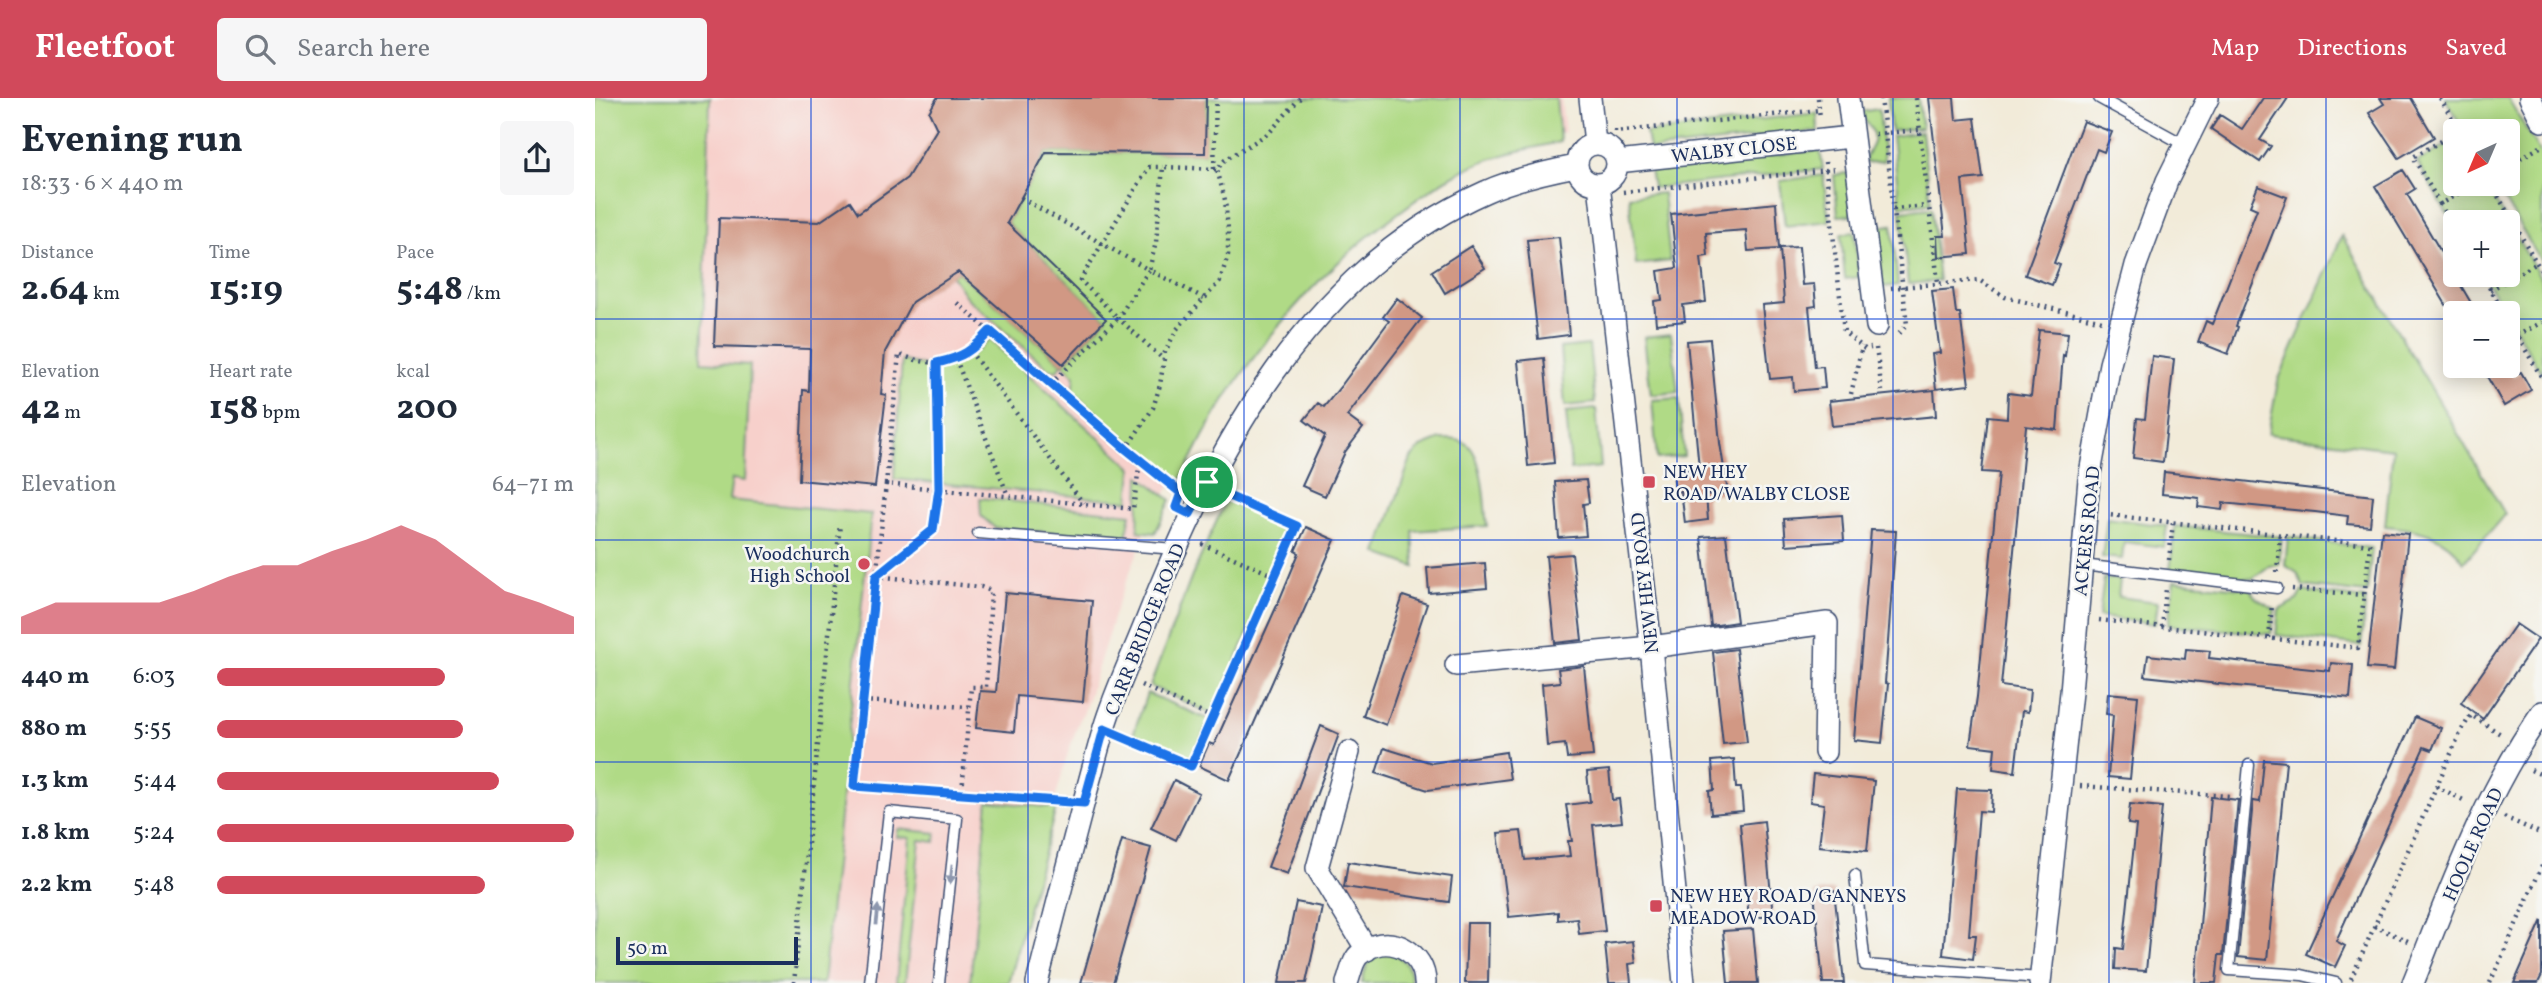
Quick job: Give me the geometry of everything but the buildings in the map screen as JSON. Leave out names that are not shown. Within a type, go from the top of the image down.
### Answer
[{"type":"street","points":[[1590,98],[1595,143]]},
{"type":"street","name":"ACKERS ROAD","points":[[2040,980],[2071,691],[2089,479],[2119,325],[2136,265],[2167,181],[2208,98]]},
{"type":"street","points":[[2530,98],[2542,121]]},
{"type":"street","points":[[1848,102],[1877,326]]},
{"type":"street","name":"WALBY CLOSE","points":[[1617,162],[1851,137]]},
{"type":"street","points":[[1595,143],[1610,148],[1617,162],[1613,177],[1599,184],[1583,180],[1576,166],[1581,151],[1595,143]]},
{"type":"street","name":"CARR BRIDGE ROAD","points":[[1037,983],[1104,729],[1190,514],[1243,416],[1276,366],[1337,294],[1386,254],[1450,209],[1486,191],[1524,177],[1576,166]]},
{"type":"street","name":"NEW HEY ROAD","points":[[1599,184],[1651,647],[1684,983]]},
{"type":"street","points":[[1456,665],[1651,647],[1827,623],[1825,752]]},
{"type":"street","name":"HOOLE ROAD","points":[[2413,983],[2455,876],[2486,808],[2529,730],[2542,712]]},
{"type":"street","points":[[1349,752],[1317,868],[1367,950]]},
{"type":"street","points":[[1347,983],[1357,957],[1375,944],[1393,943],[1420,961],[1425,983]]},
{"type":"lane","points":[[2099,98],[2183,144]]},
{"type":"lane","points":[[978,533],[1178,542]]},
{"type":"lane","points":[[2082,565],[2277,588]]},
{"type":"lane","points":[[2249,765],[2229,970],[2302,975],[2336,983]]},
{"type":"lane","points":[[870,983],[888,812],[957,820],[939,983]]},
{"type":"lane","points":[[1855,875],[1865,965],[2040,980]]},
{"type":"path","points":[[1126,449],[1153,408],[1165,352],[1177,329],[1220,281],[1228,255],[1225,200],[1215,169],[1216,98]]},
{"type":"path","points":[[1164,359],[1080,280],[1149,167],[1215,169],[1224,160],[1269,133],[1300,98]]},
{"type":"path","points":[[1916,98],[1938,282]]},
{"type":"path","points":[[2440,98],[2451,119]]},
{"type":"path","points":[[1615,132],[1848,102]]},
{"type":"path","points":[[1851,137],[1919,130]]},
{"type":"path","points":[[2443,140],[2413,157],[2443,210]]},
{"type":"path","points":[[2520,158],[2542,146]]},
{"type":"path","points":[[1051,384],[1118,318],[1149,270],[1156,242],[1163,167]]},
{"type":"path","points":[[1623,192],[1856,167]]},
{"type":"path","points":[[2440,204],[2454,196]]},
{"type":"path","points":[[1021,198],[1204,298]]},
{"type":"path","points":[[1893,209],[1928,206]]},
{"type":"path","points":[[2520,233],[2542,272]]},
{"type":"path","points":[[2490,290],[2537,263]]},
{"type":"path","points":[[1873,290],[1979,280],[2005,297],[2119,325]]},
{"type":"path","points":[[2488,287],[2497,301]]},
{"type":"path","points":[[957,303],[1140,461],[1181,493],[1176,507],[1190,514]]},
{"type":"path","points":[[2520,335],[2542,322]]},
{"type":"path","points":[[990,331],[970,351],[956,359],[937,363],[918,362],[899,354],[854,786],[1084,803]]},
{"type":"path","points":[[2520,342],[2542,378]]},
{"type":"path","points":[[1851,394],[1862,346]]},
{"type":"path","points":[[1876,347],[1882,391]]},
{"type":"path","points":[[970,351],[1084,504]]},
{"type":"path","points":[[956,359],[1008,496]]},
{"type":"path","points":[[876,576],[933,530],[939,489],[937,363]]},
{"type":"path","points":[[886,484],[1133,509],[1140,461]]},
{"type":"path","points":[[1104,729],[1191,766],[1297,526],[1231,497],[1207,482]]},
{"type":"path","points":[[795,983],[840,524]]},
{"type":"path","points":[[1178,542],[1275,576]]},
{"type":"path","points":[[876,576],[981,587],[991,591],[986,687],[971,687],[962,792]]},
{"type":"path","points":[[2277,588],[2364,595]]},
{"type":"path","points":[[1123,679],[1213,718]]},
{"type":"path","points":[[863,701],[969,707]]},
{"type":"path","points":[[2349,983],[2461,731],[2471,715],[2503,736]]},
{"type":"path","points":[[2078,800],[2080,774]]},
{"type":"path","points":[[2080,786],[2246,797]]},
{"type":"path","points":[[2436,786],[2542,834]]},
{"type":"path","points":[[2490,983],[2542,866]]},
{"type":"path","points":[[2374,926],[2427,950]]},
{"type":"shaded area","name":"Woodchurch High School","points":[[595,98],[1561,98],[1565,132],[1479,149],[1319,269],[1229,382],[1149,523],[1118,603],[1083,715],[1068,753],[1004,983],[595,983]]},
{"type":"green space","points":[[595,98],[710,98],[702,362],[750,365],[745,481],[732,479],[729,500],[871,514],[823,983],[595,983]]},
{"type":"green space","points":[[1206,98],[1556,98],[1560,142],[1490,159],[1450,177],[1374,231],[1325,275],[1280,324],[1240,377],[1210,424],[1179,485],[1073,392],[1075,376],[1063,364],[1106,319],[1007,223],[1046,152],[1204,153]]},
{"type":"green space","points":[[1888,98],[1918,98],[1922,128],[1891,131]]},
{"type":"green space","points":[[2445,98],[2508,98],[2542,156],[2542,263],[2520,226],[2520,210],[2510,210],[2502,196],[2520,196],[2520,119],[2457,119]]},
{"type":"green space","points":[[1879,109],[1884,161],[1865,163],[1873,136],[1871,128],[1859,112]]},
{"type":"green space","points":[[1817,113],[1818,131],[1649,150],[1646,133]]},
{"type":"green space","points":[[1922,132],[1930,203],[1900,206],[1892,136]]},
{"type":"green space","points":[[2443,147],[2443,196],[2492,196],[2501,210],[2445,210],[2417,162]]},
{"type":"green space","points":[[1820,150],[1823,169],[1653,188],[1650,169]]},
{"type":"green space","points":[[1848,173],[1852,215],[1838,216],[1834,175]]},
{"type":"green space","points":[[1823,175],[1829,221],[1785,226],[1780,181]]},
{"type":"green space","points":[[1663,193],[1670,261],[1636,265],[1629,196]]},
{"type":"green space","points":[[1931,208],[1939,281],[1908,284],[1901,211]]},
{"type":"green space","points":[[1892,225],[1898,285],[1883,287],[1877,227]]},
{"type":"green space","points":[[1854,232],[1859,277],[1845,279],[1841,234]]},
{"type":"green space","points":[[2342,236],[2505,514],[2464,562],[2448,545],[2429,534],[2385,526],[2393,449],[2268,434],[2278,381]]},
{"type":"green space","points":[[2520,243],[2542,280],[2542,374],[2520,337],[2520,301],[2498,301],[2490,287],[2520,287]]},
{"type":"green space","points":[[958,272],[1063,364],[1057,370],[1049,369],[967,298],[952,276]]},
{"type":"green space","points":[[1671,334],[1678,392],[1651,395],[1644,337]]},
{"type":"green space","points":[[989,339],[1132,468],[1129,501],[894,479],[902,360],[927,366],[949,365],[969,356]]},
{"type":"green space","points":[[1589,345],[1595,403],[1565,406],[1560,348]]},
{"type":"green space","points":[[1679,398],[1684,456],[1657,459],[1652,400]]},
{"type":"green space","points":[[1596,409],[1601,467],[1571,470],[1566,412]]},
{"type":"green space","points":[[1441,439],[1462,442],[1473,452],[1480,471],[1487,526],[1413,531],[1415,567],[1377,553],[1411,458],[1421,447]]},
{"type":"green space","points":[[1140,476],[1171,500],[1155,533],[1138,531]]},
{"type":"green space","points":[[980,498],[1131,514],[1126,538],[995,528],[981,516]]},
{"type":"green space","points":[[1226,500],[1293,528],[1213,715],[1150,686],[1192,576]]},
{"type":"green space","points":[[2107,518],[2167,526],[2164,547],[2124,542],[2122,559],[2102,557]]},
{"type":"green space","points":[[2175,526],[2282,537],[2279,565],[2269,566],[2252,579],[2170,571]]},
{"type":"green space","points":[[2288,537],[2372,548],[2367,593],[2303,586],[2297,573],[2285,565]]},
{"type":"green space","points":[[2104,578],[2120,580],[2118,597],[2158,602],[2155,624],[2099,617]]},
{"type":"green space","points":[[2174,581],[2251,589],[2256,598],[2275,609],[2271,634],[2168,625]]},
{"type":"green space","points":[[2302,591],[2366,599],[2361,646],[2276,635],[2279,610],[2297,600]]},
{"type":"green space","points":[[1147,693],[1210,720],[1190,765],[1132,738]]},
{"type":"green space","points":[[988,801],[1056,808],[1008,983],[970,983]]},
{"type":"green space","points":[[898,829],[936,833],[935,842],[920,840],[905,983],[896,983],[910,838],[897,837]]},
{"type":"green space","points":[[1393,953],[1407,965],[1410,983],[1362,983],[1370,960],[1379,955]]},
{"type":"place","name":"NEW HEY ROAD/WALBY CLOSE","points":[[1649,482]]},
{"type":"place","name":"Woodchurch High School","points":[[864,564]]},
{"type":"place","name":"NEW HEY ROAD/GANNEYS MEADOW ROAD","points":[[1656,906]]},
{"type":"route","points":[[990,331],[1181,493],[1176,507],[1190,514],[1207,482],[1231,497],[1297,526],[1191,766],[1104,729],[1084,803],[854,786],[876,576],[933,530],[939,489],[937,363],[956,359],[975,348],[990,331]]}]
